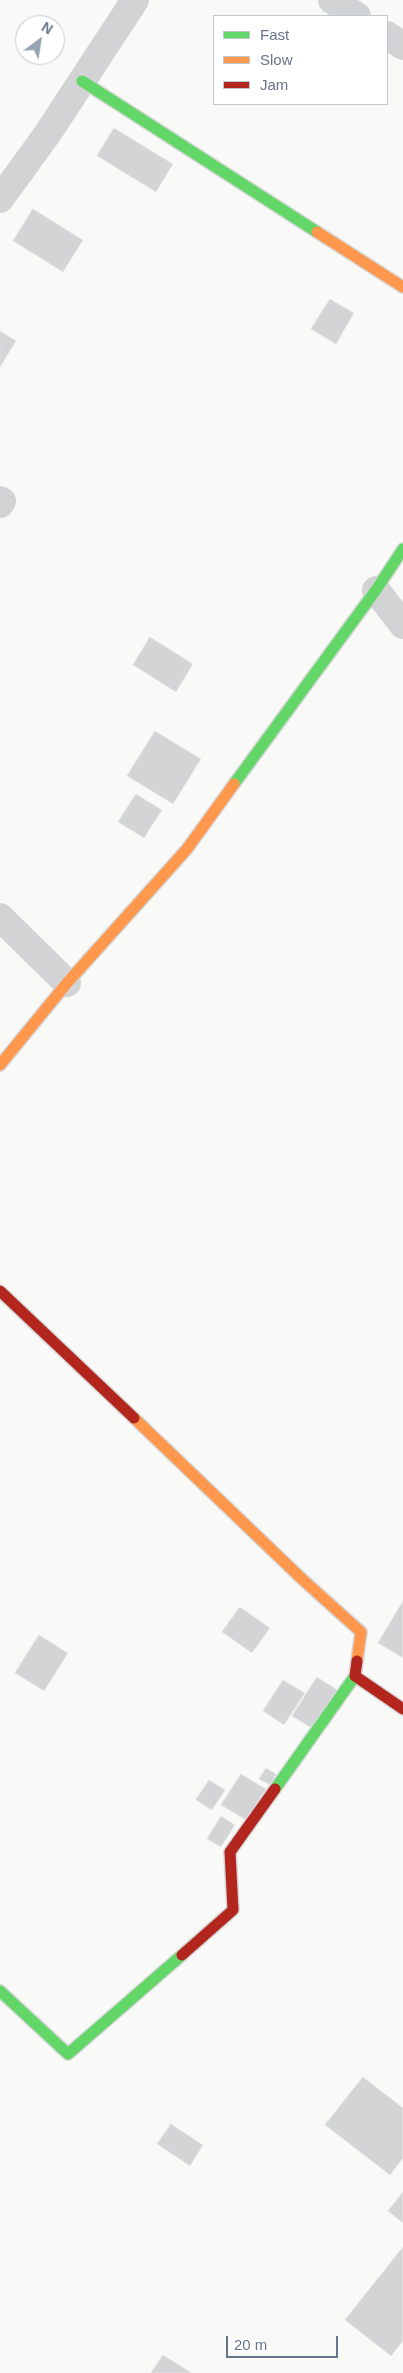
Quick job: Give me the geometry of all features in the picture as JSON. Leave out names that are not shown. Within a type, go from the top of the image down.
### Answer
[{"type":"street","points":[[0,199],[48,133],[135,0]]},
{"type":"street","points":[[332,0],[355,15]]},
{"type":"street","points":[[388,36],[403,46]]},
{"type":"street","points":[[82,81],[403,287]]},
{"type":"street","points":[[0,500],[2,501],[0,504]]},
{"type":"street","points":[[0,1065],[67,983],[187,849],[376,590],[403,549]]},
{"type":"street","points":[[376,590],[403,625]]},
{"type":"street","points":[[0,917],[67,983]]},
{"type":"street","points":[[0,1291],[302,1579],[361,1632],[355,1676],[230,1852],[233,1910],[68,2054],[0,1991]]},
{"type":"street","points":[[355,1676],[403,1709]]},
{"type":"building","points":[[114,128],[173,164],[156,192],[97,156]]},
{"type":"building","points":[[33,209],[83,240],[63,272],[13,241]]},
{"type":"building","points":[[330,299],[354,313],[336,344],[311,329]]},
{"type":"building","points":[[0,331],[16,341],[0,367]]},
{"type":"building","points":[[150,637],[193,664],[176,692],[133,665]]},
{"type":"building","points":[[155,731],[201,759],[173,804],[127,776]]},
{"type":"building","points":[[136,794],[162,810],[144,838],[118,822]]},
{"type":"building","points":[[403,1601],[403,1658],[378,1643]]},
{"type":"building","points":[[240,1607],[270,1628],[252,1653],[222,1632]]},
{"type":"building","points":[[39,1635],[68,1653],[44,1691],[15,1673]]},
{"type":"building","points":[[317,1677],[339,1691],[315,1730],[292,1716]]},
{"type":"building","points":[[283,1680],[305,1693],[284,1725],[263,1711]]},
{"type":"building","points":[[266,1768],[276,1774],[270,1785],[259,1779]]},
{"type":"building","points":[[241,1774],[266,1789],[246,1820],[221,1805]]},
{"type":"building","points":[[209,1780],[225,1790],[212,1810],[196,1800]]},
{"type":"building","points":[[221,1816],[235,1825],[221,1847],[207,1839]]},
{"type":"building","points":[[363,2077],[403,2108],[403,2158],[390,2175],[325,2125]]},
{"type":"building","points":[[171,2124],[203,2145],[190,2166],[157,2144]]},
{"type":"building","points":[[403,2192],[403,2223],[388,2211]]},
{"type":"building","points":[[403,2247],[403,2341],[391,2356],[345,2320]]},
{"type":"building","points":[[163,2355],[192,2373],[151,2373]]},
{"type":"traffic: fast","points":[[82,81],[317,232]]},
{"type":"traffic: fast","points":[[234,784],[376,590],[403,549]]},
{"type":"traffic: fast","points":[[275,1789],[355,1676]]},
{"type":"traffic: fast","points":[[0,1991],[68,2054],[182,1955]]},
{"type":"traffic: slow","points":[[317,232],[403,287]]},
{"type":"traffic: slow","points":[[0,1065],[67,983],[187,849],[234,784]]},
{"type":"traffic: slow","points":[[134,1418],[302,1579],[361,1632],[357,1661]]},
{"type":"traffic: jam","points":[[0,1291],[134,1418]]},
{"type":"traffic: jam","points":[[357,1661],[355,1676],[403,1709]]},
{"type":"traffic: jam","points":[[182,1955],[233,1910],[230,1852],[275,1789]]}]
